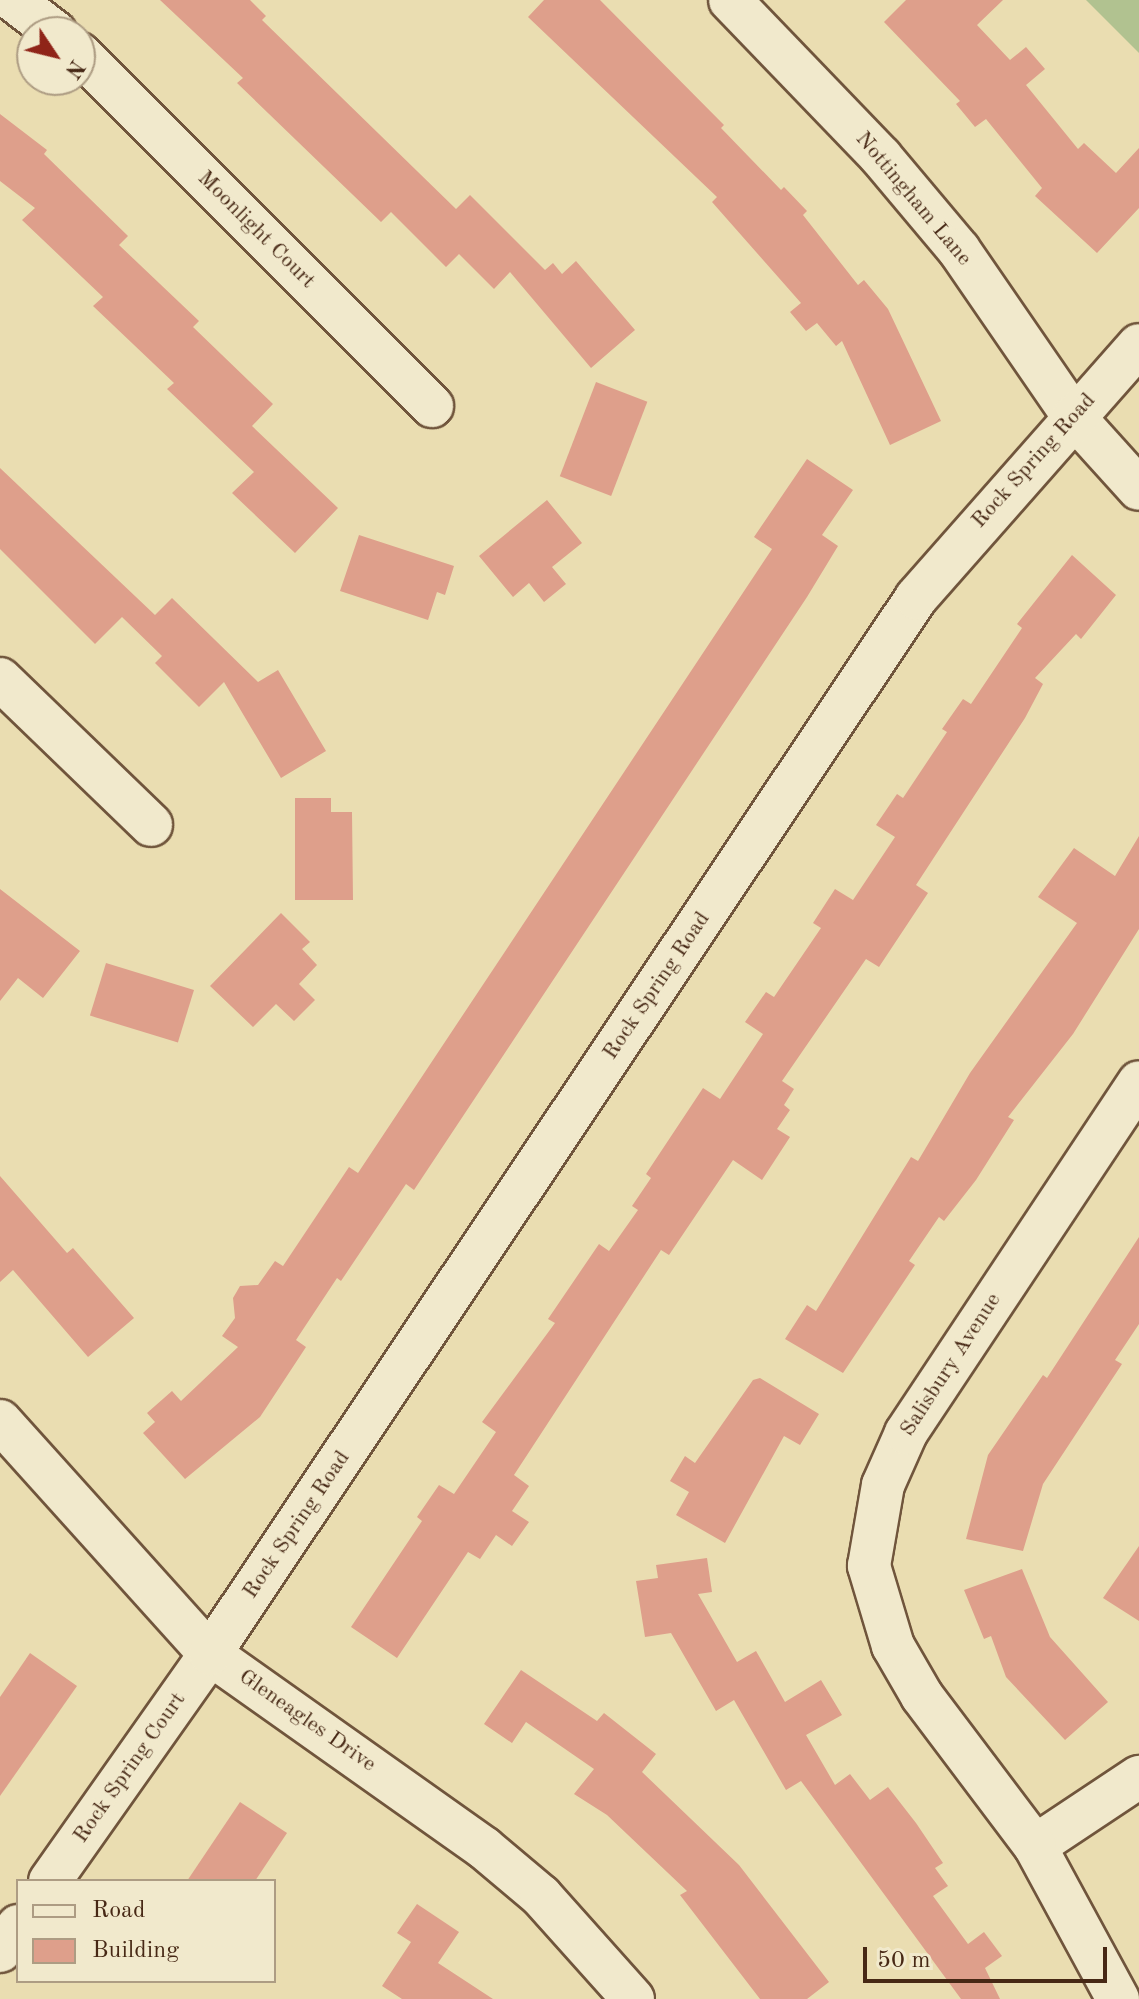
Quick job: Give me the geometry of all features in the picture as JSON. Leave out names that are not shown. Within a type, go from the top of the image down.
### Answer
[{"type":"street","points":[[13,0],[34,16]]},
{"type":"street","name":"Nottingham Lane","points":[[730,0],[881,157],[959,250],[1073,416],[1139,489]]},
{"type":"street","name":"Moonlight Court","points":[[96,70],[432,406]]},
{"type":"street","name":"Rock Spring Road","points":[[210,1654],[916,598],[1073,416],[1139,345]]},
{"type":"street","points":[[0,679],[151,825]]},
{"type":"street","name":"Salisbury Avenue","points":[[1118,1999],[1035,1846],[922,1696],[893,1646],[869,1566],[872,1525],[906,1433],[1139,1082]]},
{"type":"street","name":"Gleneagles Drive","points":[[0,1421],[210,1654],[484,1848],[541,1896],[633,1999]]},
{"type":"street","name":"Rock Spring Court","points":[[51,1879],[210,1654]]},
{"type":"street","points":[[1035,1846],[1139,1777]]},
{"type":"street","points":[[0,1951],[16,1929]]},
{"type":"green space","points":[[1086,0],[1139,0],[1139,53]]},
{"type":"building","points":[[160,0],[250,0],[266,16],[262,20],[456,209],[470,195],[545,270],[553,263],[562,274],[576,261],[635,330],[591,368],[510,272],[494,289],[459,254],[446,267],[391,212],[381,222],[237,83],[243,78]]},
{"type":"building","points":[[544,0],[600,0],[724,125],[721,128],[781,190],[784,187],[807,211],[803,215],[858,285],[864,280],[888,309],[941,421],[890,445],[842,341],[836,346],[817,323],[806,331],[790,312],[801,303],[712,202],[717,197],[528,17]]},
{"type":"building","points":[[906,0],[1003,0],[977,25],[1010,60],[1026,47],[1045,69],[1026,85],[1078,149],[1084,143],[1116,173],[1139,148],[1139,208],[1097,253],[1035,196],[1042,188],[986,119],[975,127],[956,104],[960,101],[884,22]]},
{"type":"building","points":[[0,114],[47,150],[44,154],[128,236],[119,245],[199,321],[193,327],[273,404],[252,426],[338,508],[295,553],[232,493],[254,472],[167,389],[174,383],[93,306],[103,297],[22,220],[35,208],[0,181]]},
{"type":"building","points":[[596,382],[647,402],[611,496],[560,476]]},
{"type":"building","points":[[807,459],[853,490],[822,535],[838,546],[807,597],[414,1190],[406,1184],[341,1281],[337,1278],[296,1340],[306,1347],[260,1417],[185,1479],[143,1433],[155,1422],[147,1413],[172,1391],[181,1401],[238,1347],[222,1336],[235,1318],[233,1298],[240,1286],[258,1285],[275,1261],[283,1266],[349,1167],[358,1173],[772,549],[754,537]]},
{"type":"building","points":[[0,468],[155,615],[172,598],[258,682],[278,670],[326,751],[281,778],[224,682],[199,707],[155,663],[162,656],[122,617],[95,644],[0,549]]},
{"type":"building","points":[[547,500],[582,543],[552,567],[566,584],[544,602],[529,583],[513,597],[479,556]]},
{"type":"building","points":[[359,535],[454,566],[445,595],[437,592],[428,620],[340,591]]},
{"type":"building","points":[[1072,555],[1116,595],[1081,639],[1076,634],[1035,678],[1043,684],[1025,718],[916,885],[928,893],[879,967],[866,959],[782,1081],[794,1089],[784,1105],[790,1110],[777,1129],[790,1137],[762,1180],[733,1160],[669,1255],[661,1250],[514,1475],[529,1486],[512,1511],[529,1522],[512,1546],[496,1535],[480,1559],[468,1552],[397,1658],[351,1627],[422,1521],[417,1517],[439,1485],[454,1494],[496,1432],[482,1422],[555,1323],[548,1319],[599,1244],[609,1251],[638,1210],[632,1206],[651,1178],[646,1174],[703,1088],[720,1099],[763,1034],[745,1022],[766,992],[774,997],[821,928],[813,923],[835,889],[853,900],[895,837],[876,825],[897,794],[903,798],[947,732],[942,729],[963,699],[971,704],[1022,628],[1017,624]]},
{"type":"building","points":[[295,798],[331,798],[331,812],[352,812],[353,900],[295,900]]},
{"type":"building","points":[[1139,836],[1139,929],[1073,1034],[1008,1117],[1014,1120],[976,1180],[944,1221],[939,1217],[909,1261],[915,1265],[843,1373],[785,1339],[807,1305],[816,1311],[911,1157],[918,1161],[970,1073],[1077,923],[1038,897],[1074,848],[1115,876]]},
{"type":"building","points":[[0,889],[80,951],[43,998],[18,978],[0,1001]]},
{"type":"building","points":[[281,913],[310,942],[302,949],[317,965],[299,984],[315,1000],[294,1021],[276,1004],[253,1027],[210,986]]},
{"type":"building","points":[[106,963],[194,990],[178,1042],[90,1016]]},
{"type":"building","points":[[0,1176],[67,1253],[73,1248],[134,1318],[88,1357],[13,1270],[0,1282]]},
{"type":"building","points":[[1139,1237],[1139,1324],[1115,1360],[1122,1364],[1043,1484],[1023,1551],[966,1539],[988,1455],[1043,1375],[1047,1378]]},
{"type":"building","points":[[760,1378],[819,1414],[800,1445],[784,1436],[725,1543],[676,1515],[689,1492],[670,1481],[685,1456],[695,1463],[753,1380]]},
{"type":"building","points":[[1139,1546],[1139,1621],[1103,1598]]},
{"type":"building","points":[[707,1558],[712,1592],[698,1594],[737,1662],[756,1651],[785,1702],[821,1680],[842,1715],[806,1735],[835,1785],[850,1774],[870,1800],[888,1787],[916,1823],[943,1863],[935,1868],[948,1886],[933,1896],[968,1944],[984,1932],[1002,1956],[985,1968],[1000,1999],[961,1999],[801,1781],[786,1790],[734,1700],[716,1711],[671,1633],[645,1637],[636,1581],[658,1578],[656,1565]]},
{"type":"building","points":[[1022,1569],[1050,1637],[1108,1702],[1065,1740],[1006,1677],[991,1636],[984,1639],[964,1590]]},
{"type":"building","points":[[30,1653],[77,1686],[0,1796],[0,1697]]},
{"type":"building","points":[[521,1670],[597,1721],[604,1713],[656,1754],[642,1772],[739,1865],[829,1982],[807,1999],[760,1999],[680,1895],[687,1891],[607,1815],[574,1794],[594,1769],[526,1722],[512,1743],[484,1724]]},
{"type":"building","points":[[240,1802],[287,1833],[256,1879],[188,1879]]},
{"type":"building","points":[[417,1904],[459,1932],[438,1963],[493,1999],[402,1999],[382,1986],[411,1942],[397,1933]]}]
